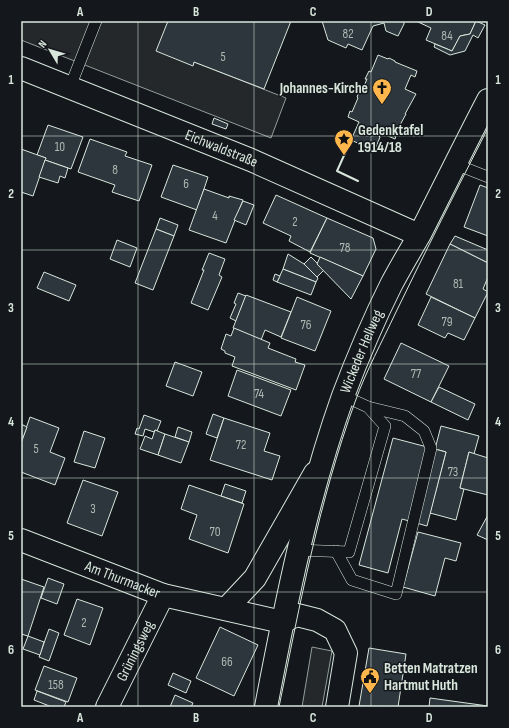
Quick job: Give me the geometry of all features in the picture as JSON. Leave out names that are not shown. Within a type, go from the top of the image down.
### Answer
[{"type":"street","name":"Eichwaldstraße","points":[[21,68],[251,160],[419,235]]},
{"type":"street","name":"Wickeder Hellweg","points":[[266,707],[282,622],[298,550],[323,458],[344,396],[370,330],[488,100]]},
{"type":"street","points":[[226,609],[255,578],[323,458]]},
{"type":"street","name":"Am Thurmacker","points":[[21,540],[163,595],[282,622]]},
{"type":"street","name":"Grüningsweg","points":[[107,707],[163,595]]},
{"type":"street","points":[[282,622],[297,615],[317,620],[335,630],[346,653],[337,707]]},
{"type":"lane","points":[[70,87],[96,21]]},
{"type":"lane","points":[[455,164],[488,176]]},
{"type":"lane","points":[[336,551],[352,580],[396,594],[431,448],[424,431],[405,416],[368,406],[344,396]]},
{"type":"lane","points":[[298,550],[349,552],[385,426],[368,406]]},
{"type":"shaded area","points":[[21,21],[168,21],[193,65],[194,62],[286,98],[271,138],[21,40]]},
{"type":"shaded area","points":[[312,647],[332,651],[322,707],[302,707]]},
{"type":"building","points":[[168,21],[291,21],[264,89],[194,62],[193,66],[156,51]]},
{"type":"building","points":[[322,21],[404,21],[404,24],[398,36],[386,31],[384,23],[373,26],[362,50],[348,44],[346,48],[328,40]]},
{"type":"building","points":[[416,21],[476,21],[470,34],[460,36],[452,51],[426,40],[431,28]]},
{"type":"building","points":[[476,21],[485,25],[478,38],[473,35],[465,51],[450,55],[434,47],[435,44],[452,51],[460,36],[470,34]]},
{"type":"building","name":"Johannes-Kirche","points":[[378,55],[388,59],[389,58],[417,71],[415,77],[411,75],[405,89],[416,94],[394,136],[396,136],[395,139],[381,133],[376,147],[375,146],[373,150],[351,140],[359,122],[348,117],[350,111],[352,112],[359,92],[361,93],[367,79],[365,79],[369,71],[371,72]]},
{"type":"building","points":[[214,118],[228,124],[226,129],[212,124]]},
{"type":"building","points":[[48,125],[83,137],[71,169],[45,160],[46,158],[37,155]]},
{"type":"building","points":[[90,139],[127,152],[125,156],[152,165],[139,201],[112,192],[115,185],[78,172]]},
{"type":"building","points":[[21,149],[46,158],[33,196],[21,192]]},
{"type":"building","points":[[45,160],[68,168],[65,178],[60,176],[58,183],[39,177]]},
{"type":"building","points":[[173,165],[208,177],[197,210],[161,197]]},
{"type":"building","points":[[480,185],[488,188],[488,236],[464,227]]},
{"type":"building","points":[[204,189],[229,198],[229,196],[243,200],[226,243],[189,230]]},
{"type":"building","points":[[276,195],[327,218],[310,252],[289,241],[291,236],[263,223]]},
{"type":"building","points":[[243,201],[254,205],[246,225],[234,220]]},
{"type":"building","points":[[160,218],[178,225],[174,236],[156,229]]},
{"type":"building","points":[[327,218],[373,238],[376,249],[363,276],[310,253]]},
{"type":"building","points":[[156,229],[174,236],[153,290],[135,283]]},
{"type":"building","points":[[455,236],[488,250],[488,263],[450,244]]},
{"type":"building","points":[[117,240],[137,248],[130,267],[110,259]]},
{"type":"building","points":[[450,244],[488,263],[488,277],[483,289],[488,292],[475,318],[426,294]]},
{"type":"building","points":[[209,253],[225,259],[219,275],[222,277],[208,310],[191,303]]},
{"type":"building","points":[[288,254],[304,264],[318,278],[316,282],[283,269]]},
{"type":"building","points":[[311,257],[324,270],[317,277],[304,264]]},
{"type":"building","points":[[320,257],[363,276],[351,299],[317,264]]},
{"type":"building","points":[[283,269],[316,282],[311,295],[277,282]]},
{"type":"building","points":[[44,272],[76,285],[69,301],[37,288]]},
{"type":"building","points":[[275,274],[280,276],[277,282],[273,280]]},
{"type":"building","points":[[238,293],[246,296],[236,321],[230,318],[236,304],[234,303]]},
{"type":"building","points":[[246,295],[291,312],[281,337],[265,330],[261,340],[233,328]]},
{"type":"building","points":[[297,297],[331,311],[315,351],[281,338]]},
{"type":"building","points":[[431,297],[475,318],[464,340],[448,333],[445,338],[418,325]]},
{"type":"building","points":[[234,328],[270,343],[268,348],[296,359],[295,362],[305,365],[296,390],[232,366],[235,357],[225,353],[225,351],[221,349],[226,334],[231,336]]},
{"type":"building","points":[[401,343],[449,366],[431,402],[384,379]]},
{"type":"building","points":[[175,362],[202,372],[193,396],[166,386]]},
{"type":"building","points":[[237,370],[291,390],[281,416],[228,396]]},
{"type":"building","points":[[439,387],[475,404],[468,420],[431,402]]},
{"type":"building","points":[[213,414],[224,418],[217,438],[206,434]]},
{"type":"building","points":[[144,415],[161,421],[157,431],[155,430],[154,432],[145,429],[143,436],[135,434],[137,428],[139,429]]},
{"type":"building","points":[[30,417],[59,428],[50,452],[65,458],[55,485],[21,472],[21,443]]},
{"type":"building","points":[[224,418],[270,433],[264,451],[280,456],[272,480],[210,460]]},
{"type":"building","points":[[21,424],[27,427],[21,443]]},
{"type":"building","points":[[441,426],[479,436],[474,454],[469,452],[460,488],[464,489],[456,520],[430,513],[446,452],[435,449]]},
{"type":"building","points":[[178,427],[192,432],[189,442],[175,437]]},
{"type":"building","points":[[155,430],[165,434],[158,455],[140,449],[145,436],[152,439]]},
{"type":"building","points":[[84,431],[105,438],[95,468],[74,462]]},
{"type":"building","points":[[165,434],[189,442],[181,463],[158,455]]},
{"type":"building","points":[[393,438],[446,452],[427,526],[402,519],[388,573],[359,565]]},
{"type":"building","points":[[469,452],[488,458],[488,495],[460,488]]},
{"type":"building","points":[[83,480],[118,492],[102,536],[67,523]]},
{"type":"building","points":[[225,484],[246,491],[242,503],[221,496]]},
{"type":"building","points":[[189,485],[244,504],[228,553],[189,539],[197,515],[181,509]]},
{"type":"building","points":[[488,515],[488,540],[477,535]]},
{"type":"building","points":[[418,532],[461,543],[456,561],[445,558],[435,596],[403,587]]},
{"type":"building","points":[[48,578],[64,584],[57,604],[41,598]]},
{"type":"building","points":[[21,579],[44,587],[28,636],[21,634]]},
{"type":"building","points":[[77,599],[103,608],[90,645],[64,635]]},
{"type":"building","points":[[220,627],[258,645],[234,696],[196,678]]},
{"type":"building","points":[[49,629],[59,633],[49,661],[39,657]]},
{"type":"building","points":[[28,636],[44,642],[40,655],[23,649]]},
{"type":"building","points":[[369,648],[406,654],[398,707],[359,706]]},
{"type":"building","points":[[44,666],[77,678],[68,702],[35,690]]},
{"type":"building","points":[[173,673],[191,681],[186,693],[168,685]]},
{"type":"building","points":[[37,691],[66,702],[64,707],[52,707],[34,700]]},
{"type":"building","points":[[175,695],[193,703],[191,707],[170,707]]},
{"type":"building","points":[[430,698],[488,706],[488,707],[429,707]]},
{"type":"tram line","points":[[279,707],[311,553],[342,439],[359,390],[396,312],[488,128]]},
{"type":"wall","points":[[351,140],[337,171],[358,181]]},
{"type":"place","name":"Johannes-Kirche","points":[[382,105]]},
{"type":"place","name":"Gedenktafel 1914/18","points":[[344,156]]},
{"type":"place","name":"Betten Matratzen Hartmut Huth","points":[[370,694]]}]
